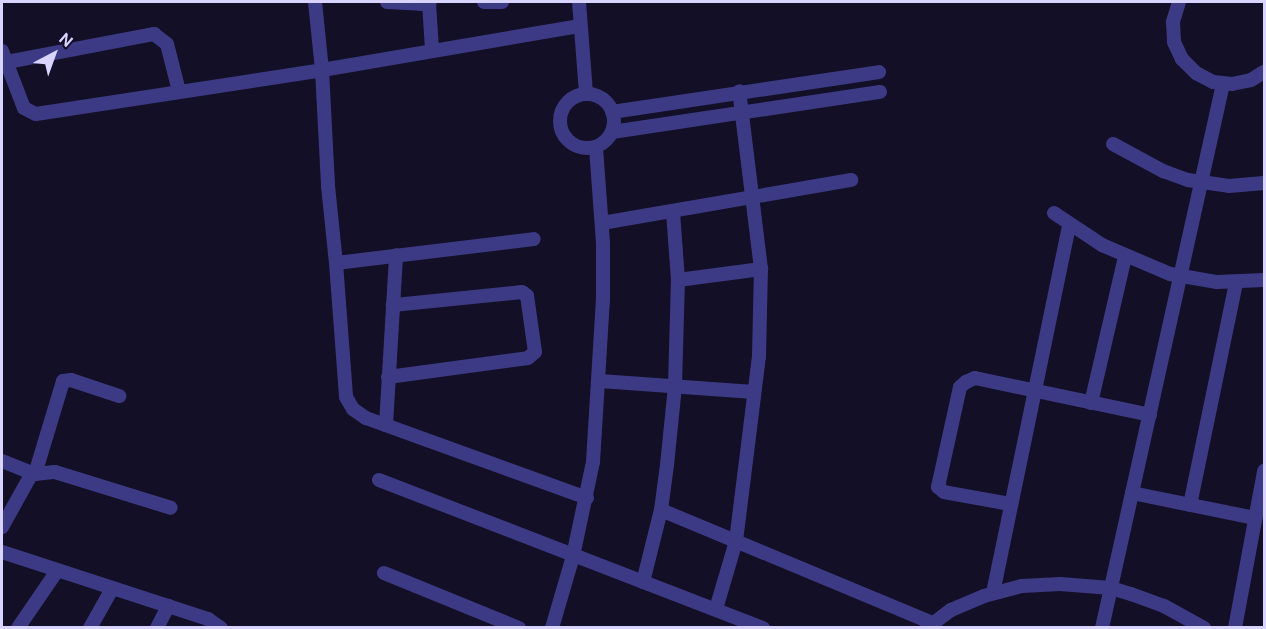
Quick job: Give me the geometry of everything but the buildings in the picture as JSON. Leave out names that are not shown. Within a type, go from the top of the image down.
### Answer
[{"type":"street","points":[[315,2],[336,263],[343,391],[349,403],[359,414],[386,425],[587,498]]},
{"type":"street","points":[[387,2],[430,2],[432,50]]},
{"type":"street","points":[[484,2],[502,2]]},
{"type":"street","points":[[579,2],[586,94]]},
{"type":"street","points":[[1179,2],[1173,22],[1178,51],[1196,73],[1223,84],[1242,83],[1264,72]]},
{"type":"street","points":[[179,91],[167,44],[154,34],[3,55],[24,108],[33,114],[322,70],[580,27]]},
{"type":"street","points":[[612,112],[739,91],[879,72]]},
{"type":"street","points":[[1102,627],[1223,84]]},
{"type":"street","points":[[716,609],[736,541],[759,356],[761,268],[739,91]]},
{"type":"street","points":[[612,132],[612,112],[602,99],[586,94],[569,101],[560,117],[564,135],[578,147],[596,147],[612,132],[880,92]]},
{"type":"street","points":[[1113,144],[1163,171],[1201,183],[1228,186],[1264,183]]},
{"type":"street","points":[[552,627],[587,498],[600,381],[603,300],[602,223],[596,147]]},
{"type":"street","points":[[602,223],[851,180]]},
{"type":"street","points":[[643,582],[662,510],[675,386],[678,280],[673,212]]},
{"type":"street","points":[[1054,213],[1069,225],[1125,257],[1180,277],[1236,283],[1264,280]]},
{"type":"street","points":[[993,593],[1069,225]]},
{"type":"street","points":[[336,263],[534,238]]},
{"type":"street","points":[[386,425],[396,255]]},
{"type":"street","points":[[1091,403],[1125,257]]},
{"type":"street","points":[[678,280],[761,268]]},
{"type":"street","points":[[1190,505],[1236,283]]},
{"type":"street","points":[[388,378],[528,358],[535,352],[526,296],[522,292],[393,305]]},
{"type":"street","points":[[1010,504],[944,492],[939,489],[963,384],[975,378],[1150,415]]},
{"type":"street","points":[[2,527],[33,474],[63,381],[71,380],[119,396]]},
{"type":"street","points":[[600,381],[754,392]]},
{"type":"street","points":[[2,461],[33,474],[55,472],[171,508]]},
{"type":"street","points":[[1235,627],[1264,471]]},
{"type":"street","points":[[379,480],[763,627]]},
{"type":"street","points":[[1132,493],[1255,518]]},
{"type":"street","points":[[662,510],[929,625],[966,603],[993,593],[1041,584],[1111,588],[1164,606],[1204,627]]},
{"type":"street","points":[[2,552],[207,619],[221,627]]},
{"type":"street","points":[[18,627],[57,571]]},
{"type":"street","points":[[384,573],[519,627]]},
{"type":"street","points":[[90,627],[112,589]]},
{"type":"street","points":[[157,627],[168,606]]}]
